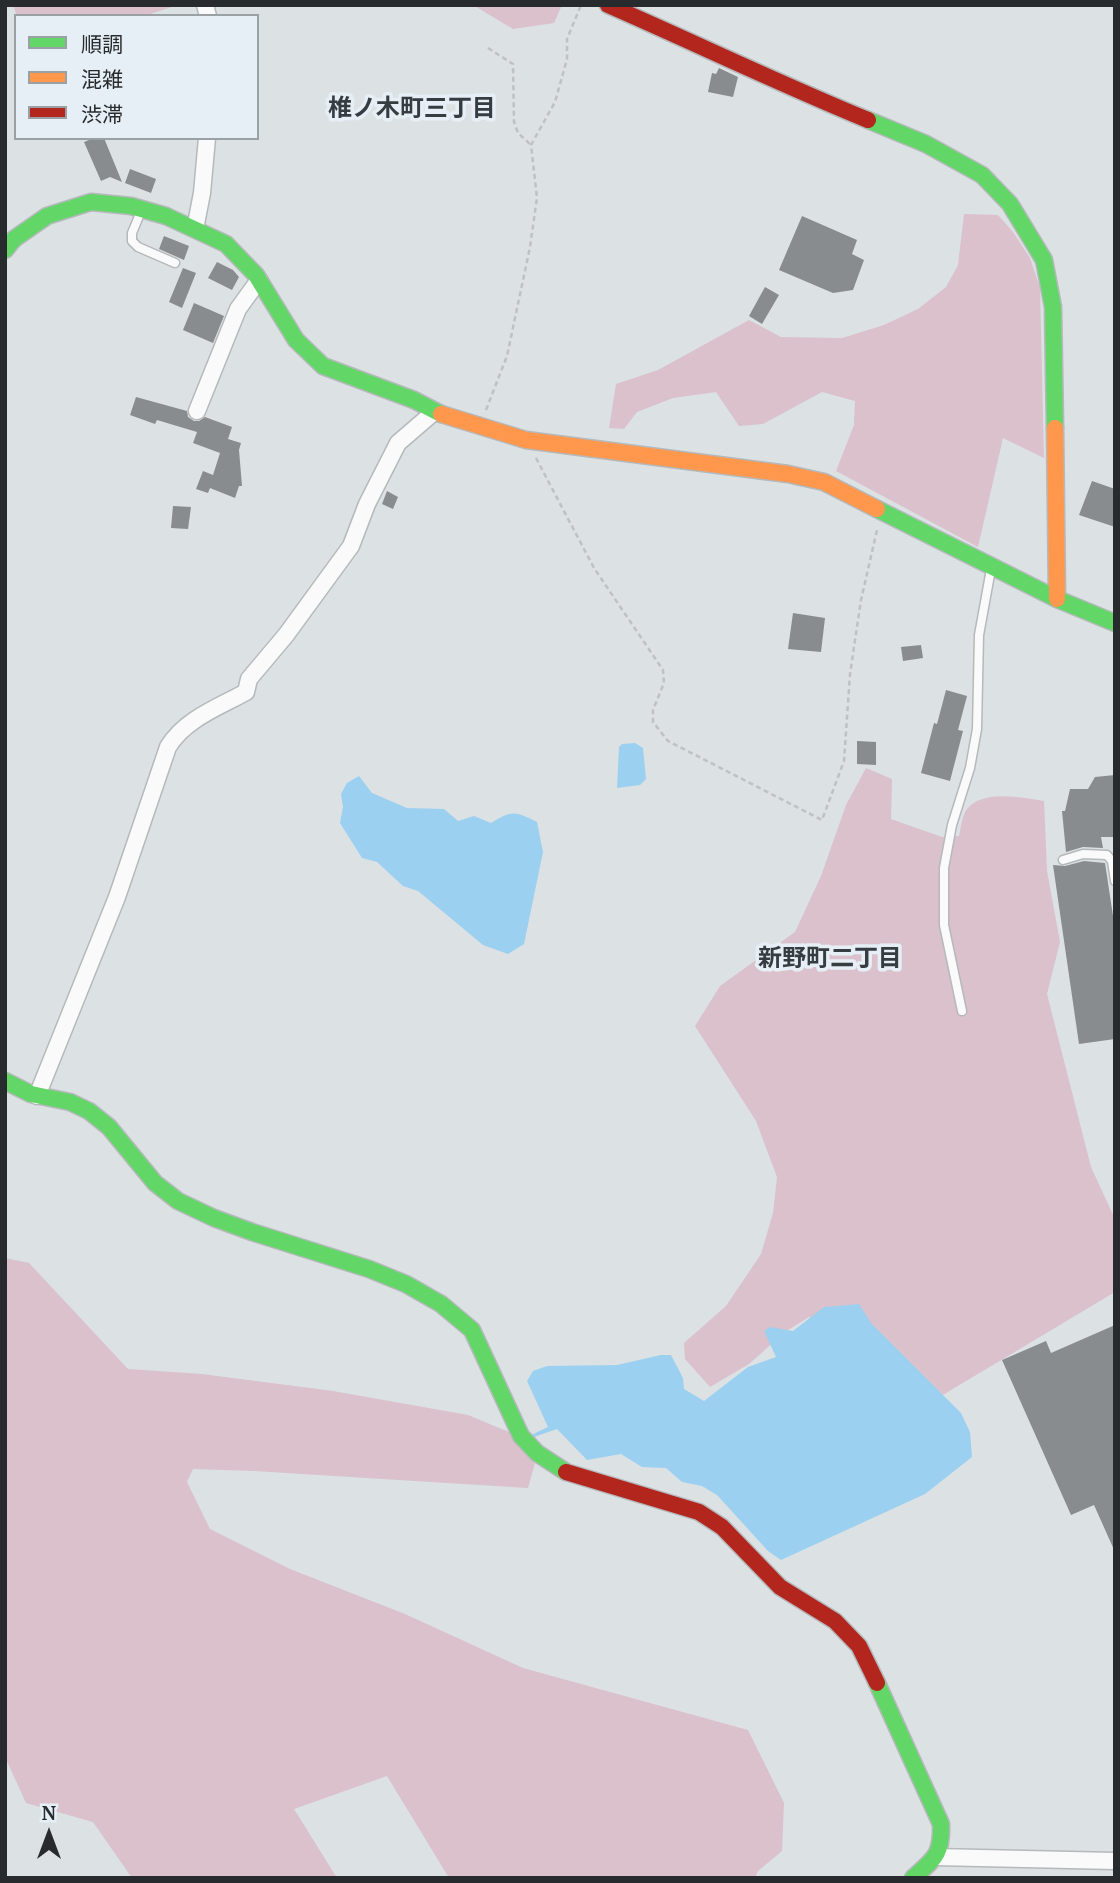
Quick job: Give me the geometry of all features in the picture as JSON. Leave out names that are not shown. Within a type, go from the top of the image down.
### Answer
[{"type":"street","points":[[608,5],[725,56],[796,91],[926,144],[982,175],[1010,204],[1044,260],[1053,307],[1057,599]]},
{"type":"street","points":[[195,229],[202,193],[207,140]]},
{"type":"street","points":[[5,250],[14,239],[47,216],[91,202],[142,209],[166,216],[226,244],[259,280],[296,340],[323,366],[414,400],[435,412],[526,440],[788,474],[824,482],[1057,599],[1115,624]]},
{"type":"street","points":[[197,411],[238,309],[259,280]]},
{"type":"street","points":[[37,1096],[117,897],[168,747],[192,721],[246,692],[249,679],[286,635],[351,546],[366,505],[398,443],[435,412]]},
{"type":"street","points":[[5,1081],[37,1096],[75,1101],[100,1119],[160,1189],[178,1201],[236,1226],[386,1275],[436,1301],[472,1330],[521,1436],[537,1453],[566,1472],[699,1513],[722,1527],[780,1587],[835,1621],[859,1646],[896,1720],[941,1824],[942,1846],[935,1857],[913,1878]]},
{"type":"street","points":[[935,1857],[1115,1861]]},
{"type":"lane","points":[[142,209],[132,233],[132,241],[138,247],[175,264]]},
{"type":"lane","points":[[962,1011],[944,925],[944,868],[952,825],[970,768],[977,729],[979,635],[992,566]]},
{"type":"lane","points":[[1063,860],[1083,854],[1107,855],[1112,861],[1115,881]]},
{"type":"path","points":[[480,426],[507,356],[530,247],[537,198],[531,145],[555,102],[567,59],[567,39],[581,5]]},
{"type":"path","points":[[488,48],[513,64],[514,122],[518,133],[531,145]]},
{"type":"path","points":[[526,440],[594,568],[663,670],[664,683],[653,710],[653,722],[668,741],[822,820],[844,761],[849,674],[874,537],[884,512]]},
{"type":"shaded area","points":[[13,5],[178,5],[150,14],[16,14]]},
{"type":"shaded area","points":[[473,5],[562,5],[554,23],[513,29]]},
{"type":"shaded area","points":[[964,214],[998,215],[1030,258],[1040,288],[1044,458],[1003,438],[978,547],[836,471],[854,425],[855,401],[822,392],[763,424],[739,426],[716,392],[673,398],[637,412],[624,429],[609,428],[616,384],[658,370],[749,320],[781,337],[842,338],[884,325],[918,309],[946,287],[958,265]]},
{"type":"shaded area","points":[[866,768],[892,779],[891,819],[942,837],[959,836],[965,812],[983,799],[1004,796],[1044,801],[1047,871],[1060,942],[1047,994],[1091,1167],[1115,1219],[1115,1292],[936,1399],[830,1322],[809,1317],[785,1332],[749,1364],[710,1387],[685,1359],[684,1343],[726,1306],[761,1254],[773,1213],[777,1177],[756,1121],[695,1026],[720,986],[795,932],[821,876],[846,805]]},
{"type":"shaded area","points":[[5,1258],[29,1263],[128,1369],[202,1374],[333,1391],[468,1415],[540,1445],[528,1488],[193,1469],[187,1482],[210,1529],[290,1569],[405,1614],[523,1668],[748,1730],[784,1803],[782,1851],[758,1871],[755,1878],[449,1878],[387,1776],[294,1809],[337,1878],[132,1878],[93,1822],[26,1803],[5,1757]]},
{"type":"water","points":[[635,743],[643,748],[646,779],[640,785],[617,788],[619,747],[622,744]]},
{"type":"water","points":[[359,776],[372,793],[407,808],[444,809],[458,821],[474,816],[491,823],[514,814],[537,822],[543,852],[524,944],[508,954],[483,945],[418,891],[403,886],[377,862],[362,858],[340,823],[343,807],[341,794],[347,783]]},
{"type":"water","points":[[859,1304],[871,1323],[961,1413],[970,1432],[972,1457],[925,1494],[781,1560],[768,1551],[717,1495],[702,1486],[682,1482],[666,1468],[642,1467],[621,1454],[587,1460],[557,1429],[531,1438],[529,1436],[548,1427],[527,1381],[533,1371],[547,1366],[617,1365],[671,1355],[683,1378],[684,1389],[704,1401],[748,1367],[776,1357],[764,1331],[770,1327],[793,1331],[824,1307]]},
{"type":"building","points":[[719,68],[738,77],[733,97],[708,92],[712,73],[716,74]]},
{"type":"building","points":[[105,140],[122,182],[110,177],[101,181],[84,142]]},
{"type":"building","points":[[130,169],[156,179],[151,193],[125,183]]},
{"type":"building","points":[[802,216],[857,240],[852,254],[864,260],[853,290],[833,293],[779,270]]},
{"type":"building","points":[[164,236],[189,246],[184,260],[159,249]]},
{"type":"building","points":[[217,262],[233,270],[239,277],[232,290],[208,278]]},
{"type":"building","points":[[183,268],[196,273],[182,308],[169,302]]},
{"type":"building","points":[[765,287],[779,295],[762,324],[749,316]]},
{"type":"building","points":[[194,303],[224,316],[213,343],[183,330]]},
{"type":"building","points":[[136,397],[187,411],[188,417],[194,421],[205,417],[232,427],[228,439],[241,443],[239,450],[242,486],[239,486],[235,498],[210,488],[208,493],[196,489],[203,471],[213,475],[220,453],[193,443],[197,432],[157,420],[155,424],[130,415]]},
{"type":"building","points":[[1092,481],[1115,489],[1115,527],[1079,515]]},
{"type":"building","points":[[387,491],[398,497],[393,509],[382,504]]},
{"type":"building","points":[[173,506],[191,507],[188,529],[171,528]]},
{"type":"building","points":[[793,613],[825,618],[821,652],[788,649]]},
{"type":"building","points":[[921,645],[923,658],[903,661],[901,647]]},
{"type":"building","points":[[946,690],[967,696],[958,730],[963,731],[950,781],[921,773]]},
{"type":"building","points":[[857,741],[876,742],[876,765],[857,764]]},
{"type":"building","points":[[1115,775],[1115,837],[1101,837],[1103,848],[1083,847],[1066,852],[1062,811],[1065,811],[1070,789],[1088,789],[1095,777]]},
{"type":"building","points":[[1084,861],[1105,863],[1115,929],[1115,1039],[1079,1044],[1053,865],[1065,866]]},
{"type":"building","points":[[1115,1325],[1115,1552],[1094,1505],[1071,1515],[1002,1360],[1046,1341],[1051,1353]]},
{"type":"traffic: fast","points":[[868,120],[926,144],[982,175],[1010,204],[1044,260],[1053,307],[1055,428]]},
{"type":"traffic: fast","points":[[5,250],[14,239],[47,216],[91,202],[131,206],[166,216],[226,244],[256,275],[296,340],[323,366],[414,400],[441,414]]},
{"type":"traffic: fast","points":[[877,509],[1057,599],[1115,623]]},
{"type":"traffic: fast","points":[[5,1081],[31,1094],[70,1102],[89,1111],[109,1127],[155,1183],[178,1201],[252,1232],[369,1269],[406,1284],[441,1304],[472,1330],[521,1436],[537,1453],[566,1472]]},
{"type":"traffic: fast","points":[[877,1683],[941,1824],[936,1855],[913,1878]]},
{"type":"traffic: slow","points":[[441,414],[526,440],[788,474],[824,482],[877,509]]},
{"type":"traffic: slow","points":[[1055,428],[1057,599]]},
{"type":"traffic: jam","points":[[608,5],[868,120]]},
{"type":"traffic: jam","points":[[566,1472],[699,1512],[722,1527],[780,1587],[835,1621],[859,1646],[877,1683]]},
{"type":"district","name":"椎ノ木町三丁目","points":[[412,109]]},
{"type":"district","name":"新野町二丁目","points":[[830,959]]}]
